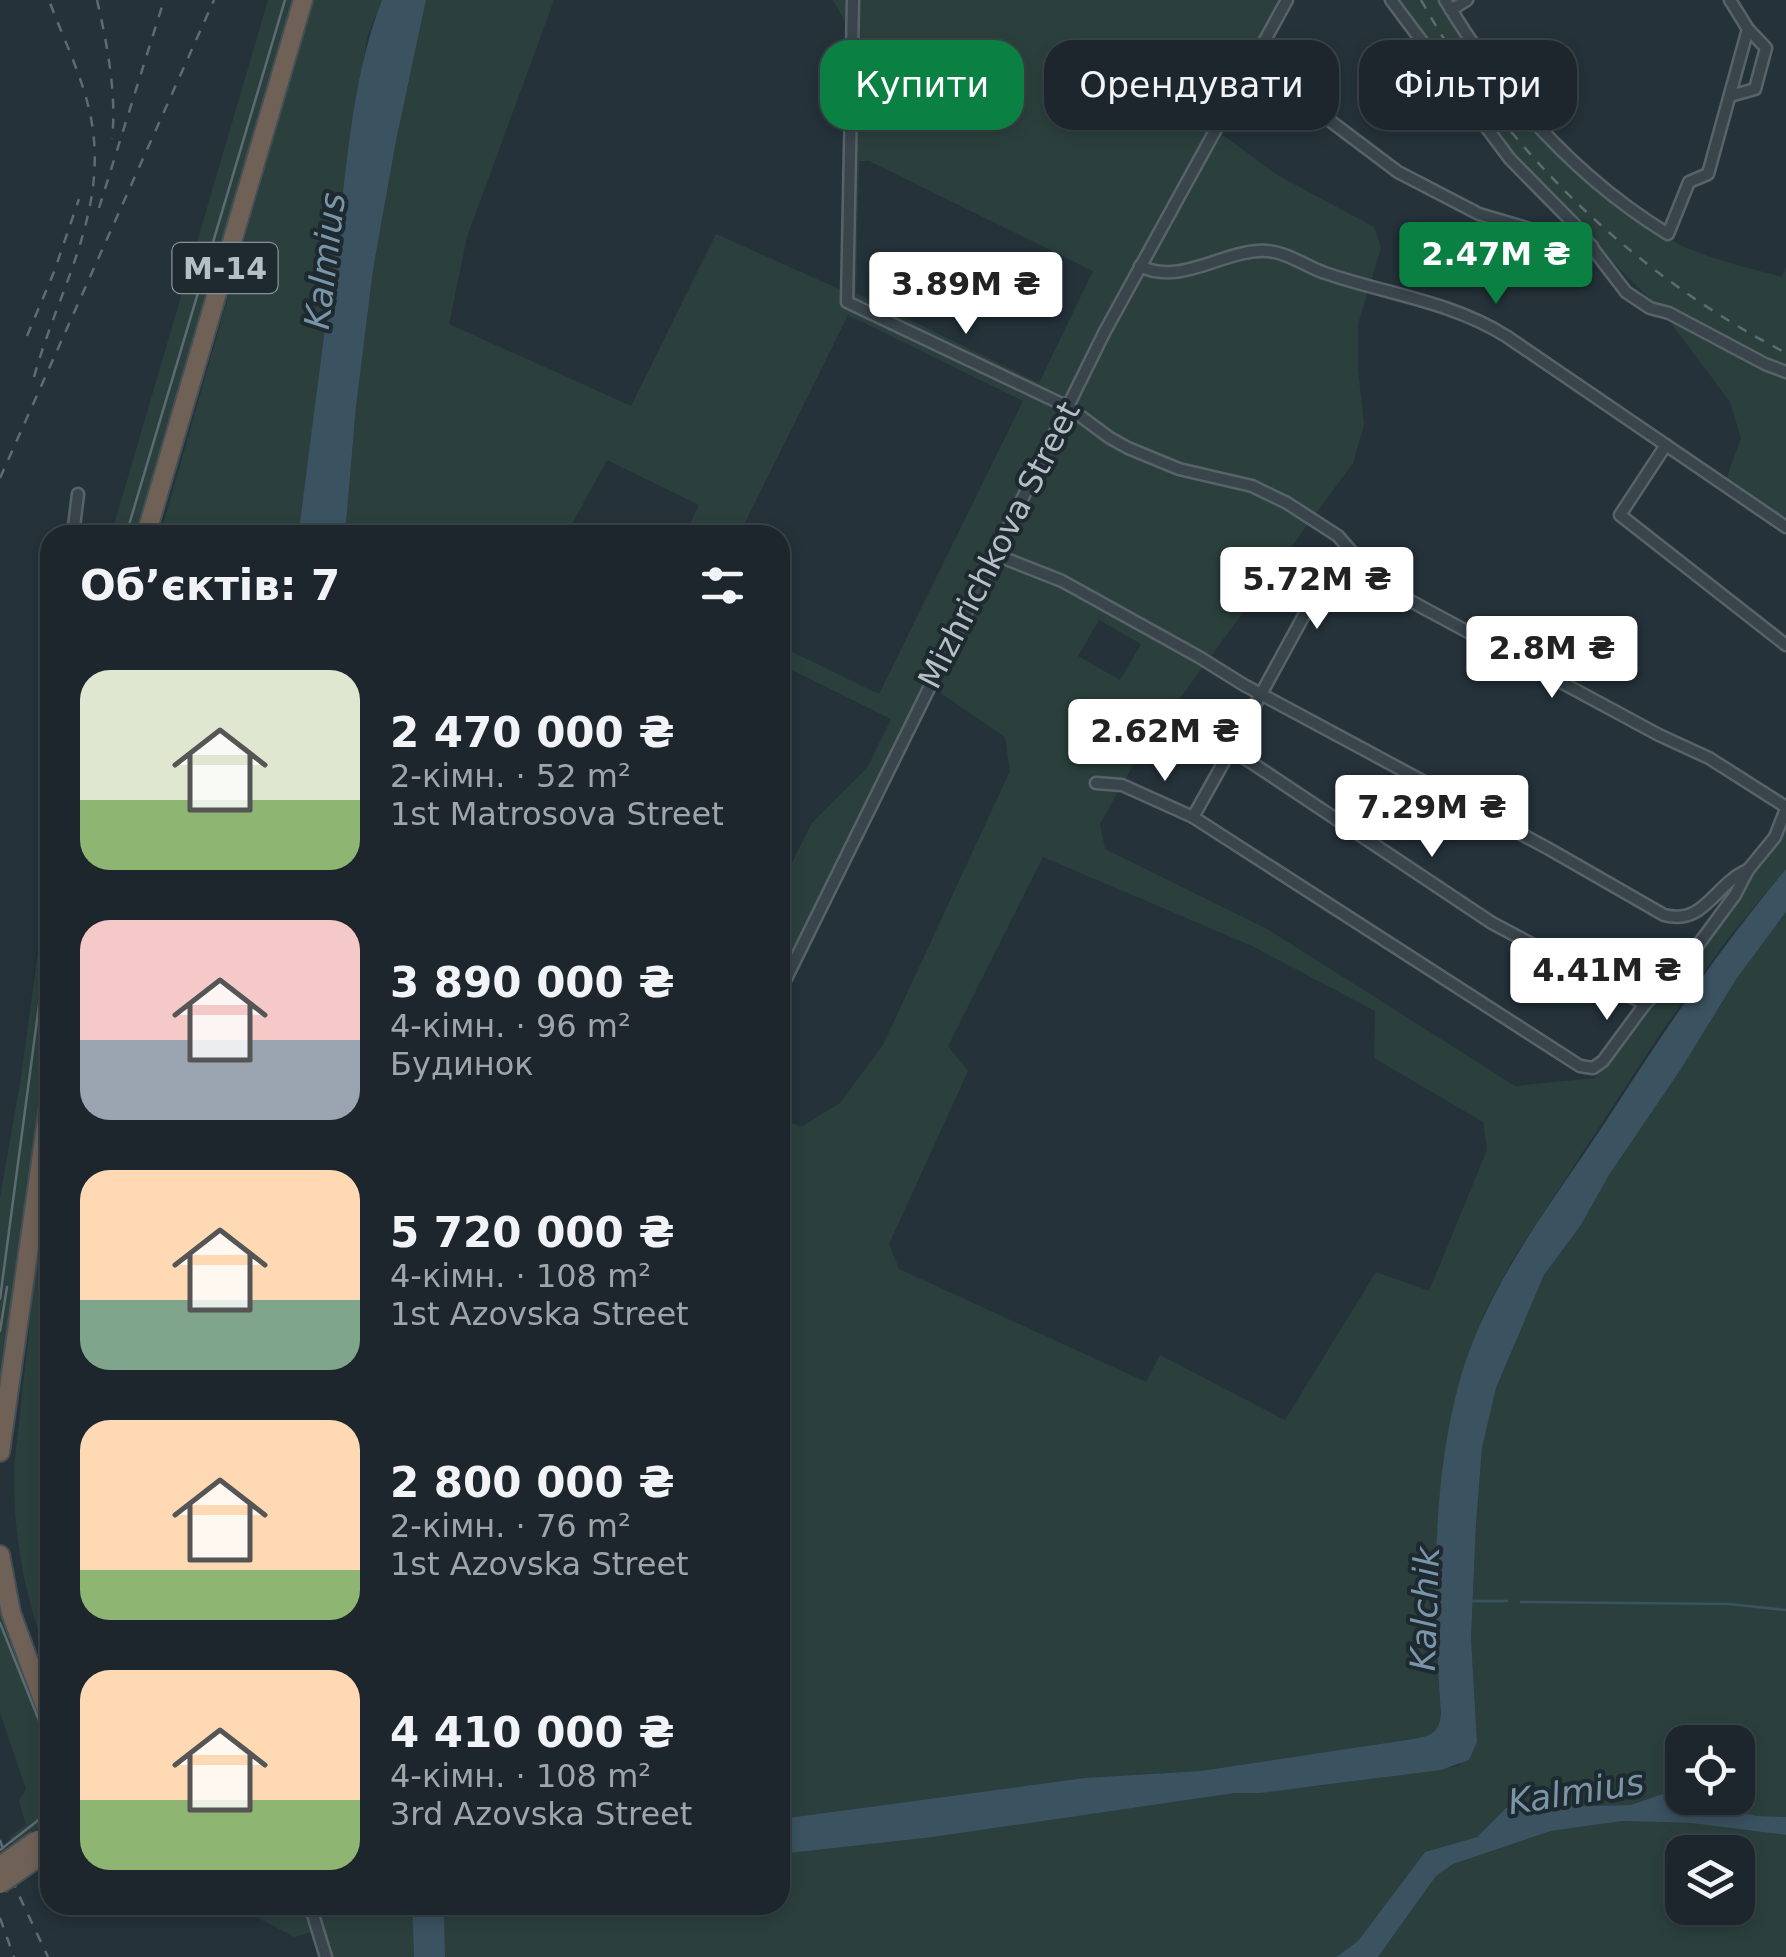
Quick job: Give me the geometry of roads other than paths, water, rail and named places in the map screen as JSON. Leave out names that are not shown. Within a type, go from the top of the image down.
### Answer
[{"type":"highway","name":"М-14","points":[[149,525],[304,0]]},
{"type":"highway","points":[[0,1452],[40,1169]]},
{"type":"highway","points":[[0,1555],[11,1613],[40,1692]]},
{"type":"highway","points":[[0,1866],[40,1845]]},
{"type":"highway","points":[[0,1884],[40,1847]]},
{"type":"street","points":[[853,0],[846,302],[1068,407],[1110,438],[1156,460],[1252,486],[1277,498],[1325,526],[1378,582],[1392,591],[1709,758],[1786,808],[1780,830],[1681,968],[1646,1004],[1598,1066],[1588,1068],[1193,817],[1122,784],[1096,783]]},
{"type":"street","name":"Mizhrichkova Street","points":[[790,970],[917,708],[1140,266],[1288,0]]},
{"type":"street","points":[[1391,0],[1510,159],[1574,224],[1635,299],[1786,372]]},
{"type":"street","points":[[1467,0],[1448,5],[1495,73],[1567,157],[1636,214],[1668,234],[1689,182],[1708,174],[1748,29]]},
{"type":"street","points":[[1730,96],[1755,89],[1766,48],[1748,29],[1736,3]]},
{"type":"street","points":[[1339,128],[1398,172],[1479,214],[1593,246]]},
{"type":"street","points":[[1564,239],[1574,224]]},
{"type":"street","points":[[1140,266],[1184,270],[1270,251],[1320,272],[1454,310],[1506,336],[1786,526]]},
{"type":"street","points":[[1666,445],[1620,515],[1786,645]]},
{"type":"street","points":[[74,525],[78,494]]},
{"type":"street","points":[[1193,817],[1320,586],[1353,553]]},
{"type":"street","points":[[996,555],[1062,581],[1669,917],[1697,913],[1738,874],[1748,870]]},
{"type":"street","points":[[1230,750],[1492,923],[1646,1004]]},
{"type":"street","points":[[313,1915],[326,1957]]},
{"type":"water","points":[[382,0],[426,0],[373,270],[346,525],[299,525],[354,108]]},
{"type":"water","points":[[1786,869],[1786,912],[1737,978],[1609,1175],[1581,1225],[1544,1275],[1496,1388],[1482,1448],[1476,1524],[1471,1638],[1477,1742],[1469,1760],[1441,1770],[1235,1793],[933,1837],[790,1853],[790,1818],[1084,1778],[1200,1771],[1413,1739],[1433,1732],[1441,1714],[1436,1548],[1443,1464],[1459,1383],[1471,1346],[1504,1276],[1545,1211],[1738,929]]},
{"type":"water","points":[[1665,1793],[1665,1815],[1786,1817],[1786,1835],[1691,1823],[1622,1821],[1551,1831],[1453,1864],[1436,1876],[1378,1957],[1336,1957],[1358,1941],[1425,1852],[1477,1837],[1506,1808],[1631,1805]]},
{"type":"water","points":[[412,1915],[444,1915],[445,1957],[414,1957]]},
{"type":"waterway","points":[[1473,1601],[1507,1601]]},
{"type":"waterway","points":[[1521,1602],[1729,1604],[1786,1610]]},
{"type":"tram line","points":[[129,525],[285,0]]},
{"type":"tram line","points":[[0,1299],[40,997]]},
{"type":"tram line","points":[[0,1331],[7,1287]]},
{"type":"tram line","points":[[0,1623],[40,1723]]},
{"type":"tram line","points":[[0,1850],[40,1819]]},
{"type":"railway","points":[[34,377],[86,222],[95,158],[84,92],[49,0]]},
{"type":"railway","points":[[97,0],[112,87],[112,139]]},
{"type":"railway","points":[[99,208],[164,0]]},
{"type":"railway","points":[[0,478],[214,0]]},
{"type":"railway","points":[[1421,0],[1492,108],[1578,203],[1676,286],[1786,353]]},
{"type":"railway","points":[[27,336],[79,199]]},
{"type":"railway","points":[[0,1840],[16,1889],[48,1957]]},
{"type":"railway","points":[[0,1918],[14,1957]]},
{"type":"water label","name":"Kalmius","points":[[325,261]]},
{"type":"water label","name":"Kalchik","points":[[1425,1609]]},
{"type":"water label","name":"Kalmius","points":[[1576,1792]]}]
